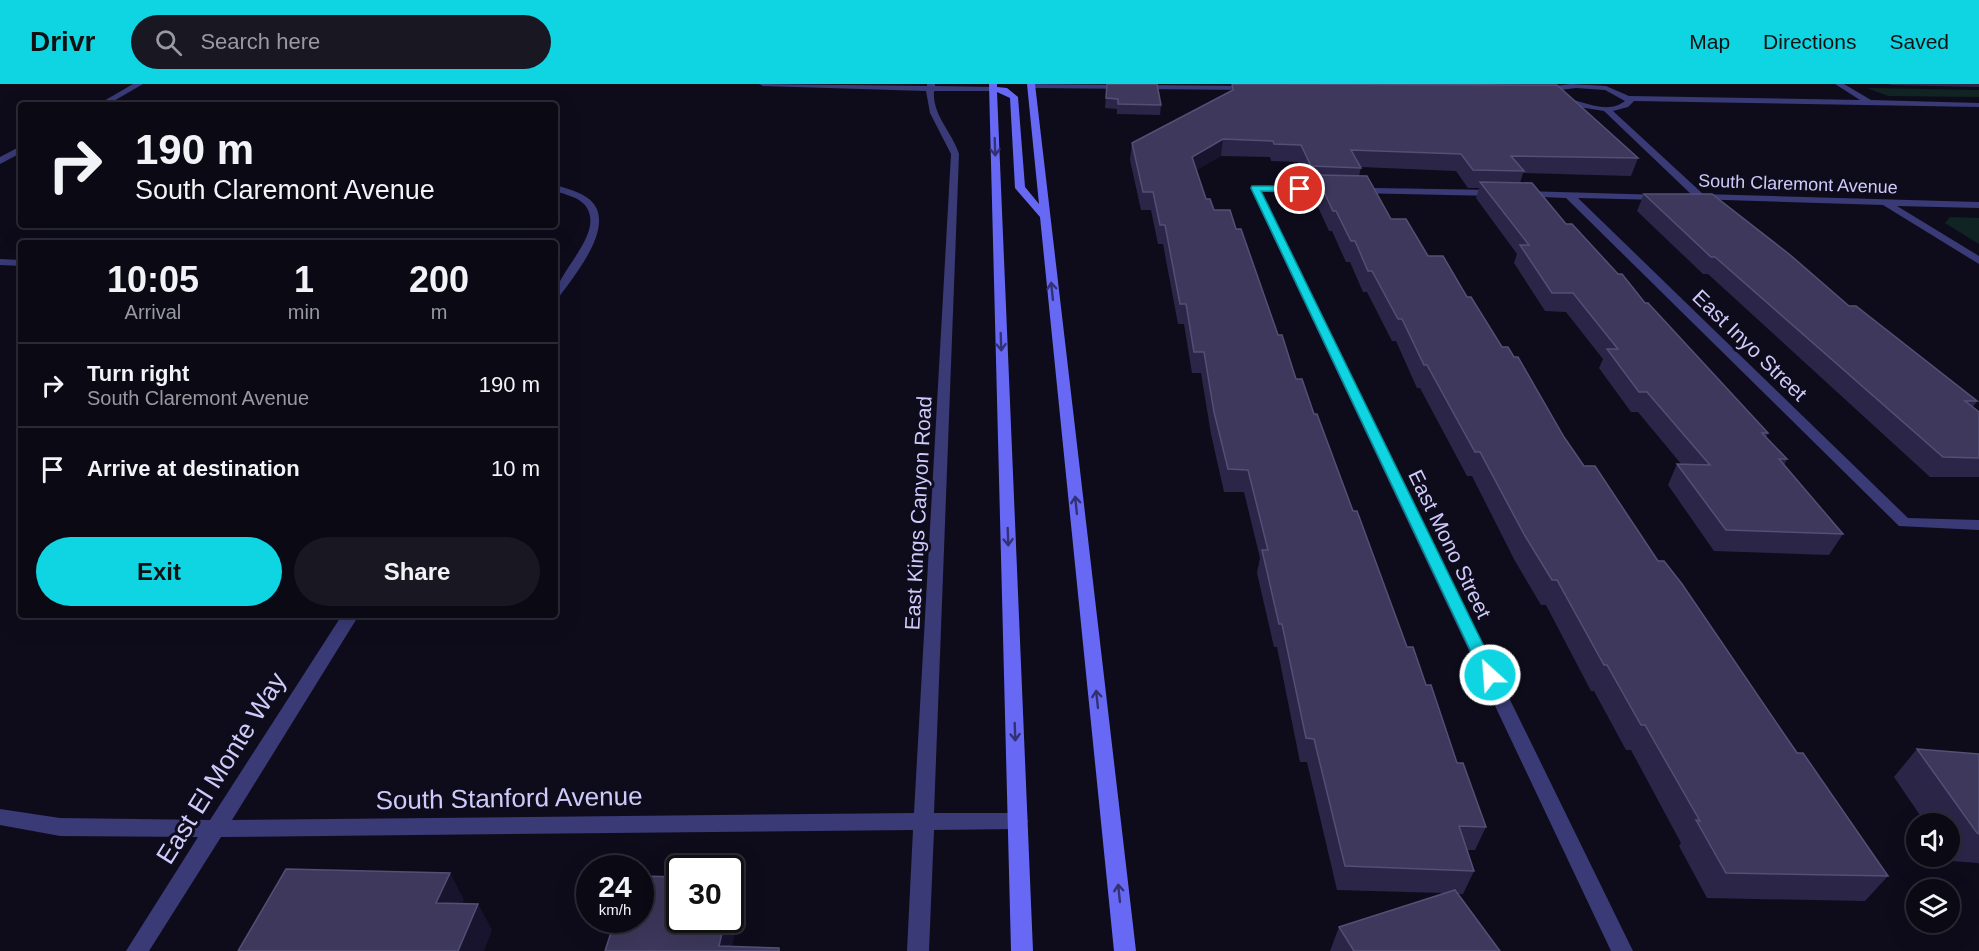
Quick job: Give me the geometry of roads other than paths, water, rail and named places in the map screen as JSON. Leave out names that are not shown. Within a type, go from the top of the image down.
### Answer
[{"type":"main road","points":[[1028,85],[1125,951]]},
{"type":"main road","points":[[1022,951],[993,86],[1014,97],[1020,188],[1044,215]]},
{"type":"street","points":[[106,102],[139,84]]},
{"type":"street","points":[[763,84],[993,86]]},
{"type":"street","points":[[1130,84],[1144,86]]},
{"type":"street","points":[[1839,84],[1871,103]]},
{"type":"street","points":[[1028,85],[1115,89],[1144,86],[1262,89]]},
{"type":"street","points":[[1556,96],[1555,91],[1558,88],[1576,85],[1611,90],[1627,98],[1979,105]]},
{"type":"street","name":"East Kings Canyon Road","points":[[918,951],[955,153],[953,144],[930,108],[930,86]]},
{"type":"street","points":[[1545,96],[1556,96],[1572,104],[1605,108],[1628,104],[1630,101],[1627,98]]},
{"type":"street","points":[[1605,108],[1700,197]]},
{"type":"street","points":[[0,161],[18,151]]},
{"type":"street","name":"South Claremont Avenue","points":[[1255,188],[1676,197]]},
{"type":"street","name":"East Mono Street","points":[[1255,188],[1622,951]]},
{"type":"street","points":[[558,189],[588,202],[595,216],[595,229],[587,246],[558,291]]},
{"type":"street","name":"East Inyo Street","points":[[1569,195],[1904,523],[1979,525]]},
{"type":"street","name":"South Claremont Avenue","points":[[1688,197],[1979,205]]},
{"type":"street","points":[[1886,203],[1979,261]]},
{"type":"street","points":[[0,262],[18,263]]},
{"type":"street","name":"East El Monte Way","points":[[137,951],[349,618]]},
{"type":"street","name":"South Stanford Avenue","points":[[0,817],[60,826],[215,828],[1018,821]]}]
